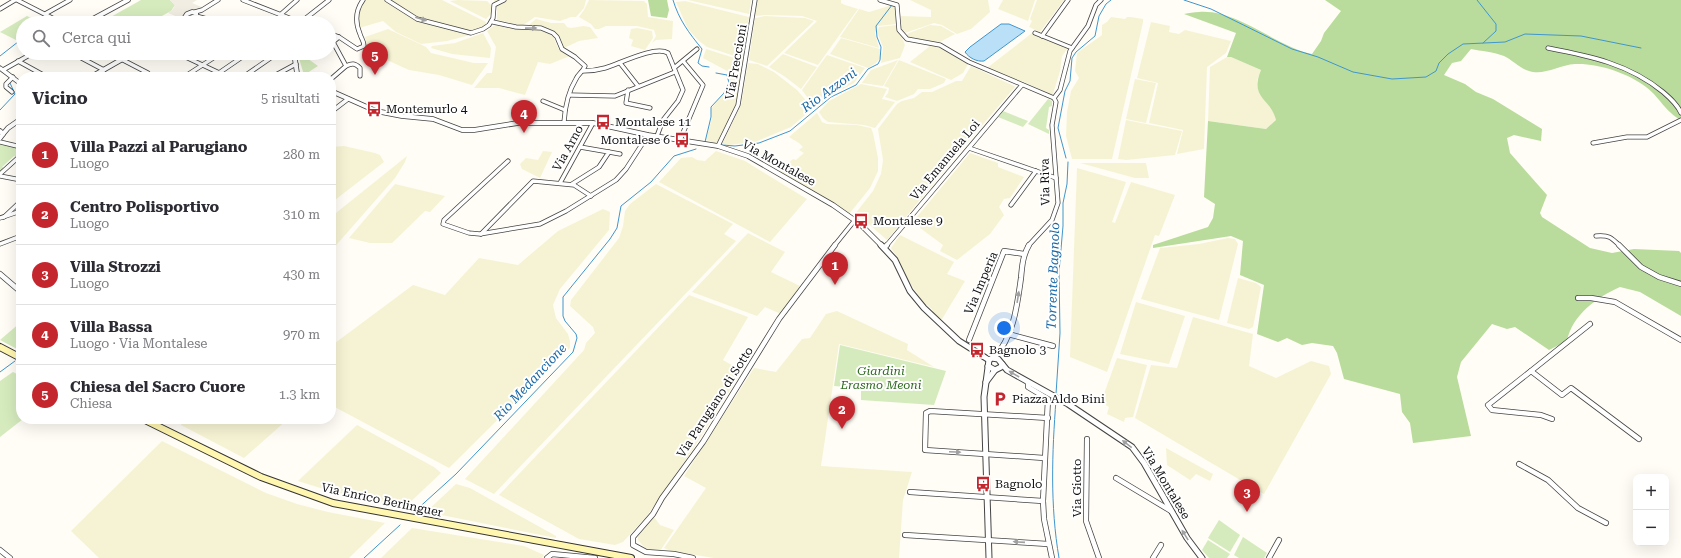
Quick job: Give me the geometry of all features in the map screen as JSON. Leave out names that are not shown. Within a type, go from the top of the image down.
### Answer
[{"type":"main road","points":[[0,347],[16,355]]},
{"type":"main road","name":"Via Enrico Berlinguer","points":[[153,424],[248,471],[291,489],[333,503],[631,558]]},
{"type":"street","points":[[0,9],[16,0],[49,16]]},
{"type":"street","points":[[45,14],[70,0]]},
{"type":"street","points":[[100,16],[128,0]]},
{"type":"street","points":[[190,16],[194,15],[218,0]]},
{"type":"street","points":[[246,0],[280,15],[297,0]]},
{"type":"street","points":[[311,16],[329,0]]},
{"type":"street","points":[[338,38],[357,49],[364,46],[356,23],[359,5],[363,0]]},
{"type":"street","points":[[387,0],[417,19],[448,26],[464,32],[478,32],[493,22],[516,27],[541,28],[553,33],[557,37],[562,49],[575,57],[584,66],[583,71]]},
{"type":"street","points":[[493,22],[494,5],[504,0]]},
{"type":"street","name":"Via Freccioni","points":[[718,146],[738,105],[756,0]]},
{"type":"street","points":[[880,0],[897,5],[899,30],[907,39],[940,45],[968,62],[1050,98],[1054,98],[1060,90],[1067,61],[1072,48],[1088,26],[1095,8],[1101,0]]},
{"type":"street","points":[[1042,36],[1068,0]]},
{"type":"street","points":[[186,16],[188,13],[198,16]]},
{"type":"street","points":[[1035,33],[1072,48]]},
{"type":"street","points":[[336,48],[346,66]]},
{"type":"street","points":[[1548,48],[1592,57],[1630,69],[1662,91],[1680,108],[1681,113]]},
{"type":"street","points":[[674,68],[697,49]]},
{"type":"street","points":[[564,122],[565,110],[575,78],[583,71],[598,70],[647,52],[665,51],[670,57],[682,90],[678,101],[663,120],[657,136]]},
{"type":"street","points":[[85,60],[104,70]]},
{"type":"street","points":[[100,72],[119,60]]},
{"type":"street","points":[[123,60],[146,72]]},
{"type":"street","points":[[192,60],[217,72]]},
{"type":"street","points":[[192,72],[210,60]]},
{"type":"street","points":[[220,72],[238,60]]},
{"type":"street","points":[[250,72],[267,60]]},
{"type":"street","points":[[295,60],[297,72]]},
{"type":"street","points":[[16,80],[2,69],[18,61],[38,72]]},
{"type":"street","points":[[680,140],[703,85],[701,80],[683,61]]},
{"type":"street","points":[[336,75],[346,66],[352,63],[356,64],[360,68],[360,76]]},
{"type":"street","points":[[620,63],[638,86]]},
{"type":"street","points":[[281,72],[296,64]]},
{"type":"street","points":[[570,95],[615,96],[675,72]]},
{"type":"street","points":[[12,92],[6,87],[6,84],[13,77]]},
{"type":"street","name":"Via Emanuela Loi","points":[[884,248],[1022,85]]},
{"type":"street","points":[[628,90],[626,102],[629,104],[650,108]]},
{"type":"street","name":"Via Montalese","points":[[336,94],[376,110],[436,122],[467,131],[510,124],[564,122],[594,123],[648,135],[718,146],[748,156],[855,220],[884,248],[898,266],[914,296],[924,308],[959,341],[991,359],[1001,362],[1007,370],[1059,399],[1109,430],[1135,451],[1144,463],[1187,538],[1202,558]]},
{"type":"street","name":"Via Riva","points":[[1001,362],[1002,348],[1016,310],[1024,254],[1030,243],[1055,215],[1058,202],[1052,125],[1056,102],[1054,98]]},
{"type":"street","points":[[336,108],[348,99]]},
{"type":"street","points":[[543,101],[565,110]]},
{"type":"street","points":[[1593,143],[1627,137],[1647,136],[1661,131],[1681,120]]},
{"type":"street","points":[[6,142],[1,134],[16,122]]},
{"type":"street","name":"Via Arno","points":[[560,183],[594,123]]},
{"type":"street","points":[[508,161],[443,222],[445,226],[469,233],[480,234],[540,224],[566,211],[616,180],[648,135]]},
{"type":"street","points":[[0,142],[6,142],[16,145]]},
{"type":"street","points":[[580,147],[620,154]]},
{"type":"street","points":[[969,148],[1056,178]]},
{"type":"street","points":[[571,184],[599,167],[609,152]]},
{"type":"street","points":[[0,175],[16,160]]},
{"type":"street","points":[[1011,204],[1036,171]]},
{"type":"street","points":[[0,175],[16,179]]},
{"type":"street","points":[[480,234],[532,181],[536,180],[571,184],[577,186],[591,196]]},
{"type":"street","points":[[2,218],[16,205]]},
{"type":"street","points":[[2,218],[16,213]]},
{"type":"street","name":"Via Parugiano di Sotto","points":[[693,558],[672,554],[649,554],[638,550],[633,545],[633,537],[653,514],[662,498],[703,442],[779,319],[855,220]]},
{"type":"street","points":[[1596,236],[1606,235],[1612,238],[1642,266],[1659,277],[1681,284]]},
{"type":"street","points":[[0,244],[16,238]]},
{"type":"street","name":"Via Imperia","points":[[969,340],[1004,251],[1024,254]]},
{"type":"street","points":[[0,274],[16,287]]},
{"type":"street","points":[[1578,298],[1591,298],[1615,302],[1681,340]]},
{"type":"street","points":[[1552,418],[1540,415],[1492,410],[1488,407],[1490,403],[1590,324]]},
{"type":"street","points":[[1008,334],[1053,346]]},
{"type":"street","name":"Via Riva","points":[[991,359],[1002,348]]},
{"type":"street","points":[[989,558],[985,414],[986,382],[988,366],[991,359]]},
{"type":"street","points":[[986,382],[995,370],[999,369],[1001,362]]},
{"type":"street","points":[[988,366],[995,370]]},
{"type":"street","points":[[1531,371],[1562,395],[1571,388],[1639,439]]},
{"type":"street","points":[[1028,382],[1028,387],[1048,399],[1043,501],[1044,519],[1052,558]]},
{"type":"street","points":[[1044,458],[925,450],[926,413],[930,410],[1048,418]]},
{"type":"street","name":"Via Giotto","points":[[1087,439],[1086,521],[1099,558]]},
{"type":"street","points":[[1519,464],[1548,480],[1578,508],[1606,523]]},
{"type":"street","points":[[1116,478],[1171,511]]},
{"type":"street","points":[[910,492],[987,496],[1043,501]]},
{"type":"street","points":[[905,535],[1048,544]]},
{"type":"street","points":[[1269,558],[1279,540]]},
{"type":"street","points":[[1153,558],[1161,545]]},
{"type":"street","points":[[0,550],[10,558]]},
{"type":"street","points":[[547,558],[552,554],[595,558]]},
{"type":"shaded area","points":[[170,0],[197,0],[192,3],[204,8],[186,16],[176,16],[168,13],[175,5]]},
{"type":"shaded area","points":[[364,0],[384,0],[414,19],[470,35],[447,41],[421,44],[396,32],[383,21],[359,28],[357,21],[361,4]]},
{"type":"shaded area","points":[[390,0],[442,0],[486,22],[485,26],[472,32],[461,30],[448,25],[418,18]]},
{"type":"shaded area","points":[[494,0],[586,0],[584,8],[576,17],[571,17],[560,21],[535,17],[522,26],[497,20],[497,9]]},
{"type":"shaded area","points":[[589,0],[644,1],[647,4],[648,17],[673,21],[672,39],[656,40],[652,43],[656,36],[654,30],[637,26],[606,26],[595,29],[591,24],[579,17]]},
{"type":"shaded area","points":[[688,0],[751,0],[749,14]]},
{"type":"shaded area","points":[[757,0],[841,0],[841,3],[858,9],[818,65],[784,53],[817,21],[802,16],[755,16]]},
{"type":"shaded area","points":[[910,0],[988,0],[990,12],[971,29],[957,34],[942,25],[934,23],[905,33],[901,30],[901,16],[931,17],[931,10]]},
{"type":"shaded area","points":[[1003,0],[1035,0],[1028,21],[998,9]]},
{"type":"shaded area","points":[[1037,0],[1064,0],[1040,32],[1029,27],[1032,21],[1030,19]]},
{"type":"shaded area","points":[[450,1],[487,1],[491,5],[491,14],[486,19]]},
{"type":"shaded area","points":[[685,1],[749,17],[744,59],[707,47],[698,40],[688,29],[676,2]]},
{"type":"shaded area","points":[[892,5],[896,6],[897,24],[878,26],[875,33],[879,48],[840,37],[859,9],[869,12]]},
{"type":"shaded area","points":[[765,16],[805,18],[814,21],[767,66],[749,60],[755,18]]},
{"type":"shaded area","points":[[1111,17],[1125,19],[1127,17],[1131,17],[1143,19],[1112,159],[1072,159],[1066,136],[1067,112],[1071,91],[1079,78],[1075,71],[1077,53],[1102,35],[1102,25]]},
{"type":"shaded area","points":[[536,19],[551,23],[564,23],[567,27],[571,28],[583,26],[590,27],[598,38],[579,41],[564,48],[561,46],[558,35],[554,31],[545,28],[528,26]]},
{"type":"shaded area","points":[[1151,22],[1170,26],[1169,32],[1179,34],[1185,30],[1231,41],[1226,53],[1207,67],[1204,149],[1177,154],[1183,130],[1149,123],[1158,83],[1137,78]]},
{"type":"shaded area","points":[[496,24],[511,28],[536,29],[546,32],[553,36],[558,48],[570,56],[550,64],[538,62],[525,95],[499,88],[474,88],[487,73],[492,73],[496,47],[487,31]]},
{"type":"shaded area","points":[[897,25],[905,45],[900,58],[881,63],[883,47],[877,32],[879,27]]},
{"type":"shaded area","points":[[930,25],[941,26],[955,34],[938,43],[906,36],[909,33]]},
{"type":"shaded area","points":[[637,28],[652,31],[653,38],[645,50],[631,46],[633,40],[629,38],[631,29]]},
{"type":"shaded area","points":[[388,29],[426,47],[431,53],[474,63],[488,63],[472,85],[439,75],[409,70],[389,61],[367,46],[365,37]]},
{"type":"shaded area","points":[[483,33],[491,48],[490,58],[452,54],[431,48],[432,46],[455,43]]},
{"type":"shaded area","points":[[1032,33],[1068,48],[1062,56],[1060,71],[1053,94],[1022,81],[1016,81],[987,68]]},
{"type":"shaded area","points":[[841,38],[880,49],[880,58],[876,63],[868,68],[830,54]]},
{"type":"shaded area","points":[[937,45],[968,64],[963,73],[951,80],[910,62],[930,46]]},
{"type":"shaded area","points":[[706,49],[744,61],[739,99],[719,141],[715,143],[706,140],[712,118],[711,109],[730,84],[729,72],[703,58]]},
{"type":"shaded area","points":[[783,54],[817,67],[801,89],[769,67]]},
{"type":"shaded area","points":[[827,55],[865,68],[854,83],[830,96],[815,108],[802,90]]},
{"type":"shaded area","points":[[1227,57],[1231,57],[1261,70],[1257,81],[1258,89],[1275,114],[1276,120],[1266,129],[1208,121],[1210,67]]},
{"type":"shaded area","points":[[898,60],[883,86],[862,83],[871,70]]},
{"type":"shaded area","points":[[899,60],[946,79],[944,83],[930,89],[918,89],[914,94],[897,101],[885,97],[889,88],[884,86]]},
{"type":"shaded area","points":[[748,63],[758,64],[774,72],[797,90],[811,110],[791,127],[755,142],[728,145],[722,144],[741,105]]},
{"type":"shaded area","points":[[971,66],[1015,87],[887,240],[862,218],[855,214],[873,191],[881,174],[883,160],[878,129],[897,104],[914,98],[922,92],[932,92],[956,81],[962,81]]},
{"type":"shaded area","points":[[1135,79],[1156,83],[1146,123],[1126,119]]},
{"type":"shaded area","points":[[861,84],[887,89],[882,99],[895,102],[875,128],[864,125],[828,122],[823,118],[819,112],[829,101]]},
{"type":"shaded area","points":[[817,113],[822,122],[827,124],[857,125],[871,128],[873,133],[878,158],[878,171],[870,188],[849,214],[778,172],[793,159],[796,160],[804,153],[799,150],[803,147],[789,137]]},
{"type":"shaded area","points":[[1126,120],[1182,131],[1175,155],[1126,160],[1118,159]]},
{"type":"shaded area","points":[[344,146],[375,153],[380,155],[384,162],[336,199],[336,147]]},
{"type":"shaded area","points":[[543,151],[552,152],[540,178],[522,169],[520,164],[526,158],[538,160]]},
{"type":"shaded area","points":[[716,151],[745,161],[807,199],[770,242],[659,182],[681,158],[692,157],[697,160],[705,161]]},
{"type":"shaded area","points":[[970,153],[998,163],[998,167],[1024,177],[1010,198],[1004,199],[999,207],[1004,215],[990,234],[957,260],[940,251],[943,245],[920,228],[921,224],[916,218]]},
{"type":"shaded area","points":[[407,156],[395,178],[336,245],[336,213]]},
{"type":"shaded area","points":[[1080,163],[1146,163],[1149,178],[1135,178]]},
{"type":"shaded area","points":[[1077,168],[1126,182],[1112,222],[1115,223],[1131,182],[1175,195],[1159,236],[1155,235],[1107,372],[1070,357]]},
{"type":"shaded area","points":[[395,184],[445,196],[430,212],[425,211],[392,243],[370,243],[349,238]]},
{"type":"shaded area","points":[[656,184],[733,224],[724,234],[736,241],[494,494],[465,479],[584,350],[586,343],[595,333],[593,327],[570,306],[571,300],[619,238],[623,226],[625,211],[630,204]]},
{"type":"shaded area","points":[[603,209],[610,212],[609,230],[560,289],[553,305],[556,318],[568,334],[570,348],[449,468],[336,408],[336,342],[413,285],[445,295],[479,258],[518,265],[558,231]]},
{"type":"shaded area","points":[[748,233],[785,252],[771,272],[800,286],[781,314],[765,307],[757,316],[692,292]]},
{"type":"shaded area","points":[[900,235],[954,262],[947,274],[965,281],[942,319],[939,319],[933,314],[932,309],[923,302],[908,280],[891,248]]},
{"type":"shaded area","points":[[1228,238],[1235,239],[1238,244],[1219,320],[1141,299],[1160,248],[1199,244]]},
{"type":"shaded area","points":[[1238,278],[1256,283],[1261,287],[1253,327],[1249,329],[1227,323]]},
{"type":"shaded area","points":[[689,295],[748,317],[723,360],[742,371],[693,449],[647,516],[623,542],[615,545],[579,539],[499,495]]},
{"type":"shaded area","points":[[1136,302],[1185,316],[1169,364],[1120,354]]},
{"type":"shaded area","points":[[837,311],[908,344],[907,350],[934,367],[839,344],[821,466],[912,472],[903,500],[899,558],[714,558],[671,551],[664,548],[706,488],[684,476],[754,368],[776,372],[802,339],[810,338],[826,314]]},
{"type":"shaded area","points":[[1193,317],[1253,334],[1249,366],[1276,378],[1311,361],[1329,366],[1331,374],[1264,494],[1135,418],[1151,365],[1177,368]]},
{"type":"shaded area","points":[[1117,358],[1147,365],[1133,417],[1125,418],[1124,422],[1107,414],[1109,407],[1101,402]]},
{"type":"shaded area","points":[[182,424],[282,424],[244,458]]},
{"type":"shaded area","points":[[357,425],[434,467],[441,473],[404,508],[349,497],[298,481]]},
{"type":"shaded area","points":[[162,441],[266,493],[297,504],[328,512],[385,523],[349,558],[99,558],[71,531]]},
{"type":"shaded area","points":[[1166,448],[1213,474],[1210,481],[1196,474],[1190,480],[1167,465]]},
{"type":"shaded area","points":[[456,484],[470,488],[556,536],[556,538],[426,512]]},
{"type":"shaded area","points":[[654,517],[660,525],[674,530],[660,551],[652,551],[645,548],[638,540],[638,536]]},
{"type":"shaded area","points":[[412,528],[524,546],[544,555],[542,558],[381,558]]},
{"type":"green space","points":[[141,0],[170,0],[175,5],[171,11],[162,16],[112,16]]},
{"type":"green space","points":[[648,0],[667,0],[669,10],[667,18],[651,16]]},
{"type":"green space","points":[[1325,0],[1681,0],[1681,121],[1668,111],[1652,92],[1639,82],[1622,73],[1593,65],[1575,64],[1543,72],[1533,72],[1521,67],[1504,56],[1471,49],[1461,61],[1452,63],[1444,75],[1493,99],[1542,129],[1541,141],[1514,135],[1507,138],[1510,153],[1547,195],[1540,213],[1542,217],[1590,248],[1612,253],[1634,249],[1679,251],[1681,253],[1681,316],[1640,292],[1620,287],[1603,296],[1587,308],[1574,323],[1567,341],[1549,350],[1515,327],[1507,329],[1492,324],[1461,362],[1457,377],[1471,436],[1413,443],[1410,423],[1402,412],[1400,394],[1344,379],[1337,353],[1333,346],[1312,343],[1302,345],[1287,338],[1278,342],[1257,334],[1264,285],[1240,275],[1243,241],[1231,236],[1153,248],[1153,245],[1208,227],[1213,218],[1215,204],[1204,197],[1208,121],[1266,129],[1276,120],[1270,107],[1259,93],[1258,80],[1261,70],[1231,57],[1227,57],[1236,33],[1184,14],[1197,12],[1227,16],[1242,22],[1284,44],[1312,54],[1321,41],[1324,33],[1341,11]]},
{"type":"green space","points":[[16,23],[16,40],[0,32]]},
{"type":"green space","points":[[300,60],[310,60],[318,66],[309,72],[303,72]]},
{"type":"green space","points":[[1048,99],[1052,101],[1052,106],[1049,107],[1046,128],[1049,130],[1049,134],[1028,124]]},
{"type":"green space","points":[[1003,111],[1028,121],[1023,127],[998,117]]},
{"type":"green space","points":[[0,143],[16,148],[16,157],[14,156],[2,167],[4,168],[0,172]]},
{"type":"green space","points":[[16,326],[16,348],[0,340]]},
{"type":"green space","name":"Giardini Erasmo Meoni","points":[[840,345],[946,371],[934,405],[861,400],[861,388],[834,386]]},
{"type":"green space","points":[[13,372],[16,374],[17,424],[0,437],[0,381]]},
{"type":"green space","points":[[1219,520],[1240,535],[1230,552],[1208,538]]},
{"type":"green space","points":[[1243,537],[1267,553],[1264,558],[1239,558],[1234,555]]},
{"type":"green space","points":[[1208,540],[1230,554],[1227,558],[1209,558],[1202,550]]},
{"type":"water","points":[[1001,24],[1009,24],[1025,31],[984,61],[971,58],[965,52],[970,47]]},
{"type":"waterway","points":[[673,0],[678,14],[685,26],[702,49],[698,63],[702,66],[709,67]]},
{"type":"waterway","name":"Torrente Bagnolo","points":[[1066,158],[1058,128],[1065,91],[1070,81],[1072,58],[1076,52],[1095,36],[1099,16],[1106,4],[1111,0]]},
{"type":"waterway","points":[[1184,0],[1211,9],[1292,49],[1318,57],[1353,72],[1392,79],[1426,77],[1436,71],[1439,63],[1448,54],[1463,44],[1505,42],[1525,34],[1581,36],[1641,48]]},
{"type":"waterway","points":[[1477,0],[1496,24],[1496,31],[1483,43]]},
{"type":"waterway","name":"Rio Azzoni","points":[[722,145],[735,146],[759,143],[790,131],[831,97],[856,85],[868,69],[878,64],[880,60],[881,47],[877,37],[876,26],[892,5]]},
{"type":"waterway","points":[[0,56],[16,43]]},
{"type":"waterway","points":[[705,142],[711,117],[711,107],[724,93],[729,83],[727,75],[716,73]]},
{"type":"waterway","points":[[0,110],[15,94],[10,83]]},
{"type":"waterway","name":"Rio Medancione","points":[[414,512],[456,474],[573,352],[577,338],[576,334],[565,321],[563,316],[563,297],[610,239],[617,228],[621,206],[651,182],[674,156],[696,149]]},
{"type":"waterway","name":"Torrente Bagnolo","points":[[1056,394],[1060,333],[1059,272],[1063,226],[1063,203],[1067,184],[1068,162]]},
{"type":"waterway","points":[[0,372],[15,361]]},
{"type":"waterway","name":"Torrente Bagnolo","points":[[1056,400],[1053,499],[1059,558]]},
{"type":"waterway","name":"Rio Medancione","points":[[364,558],[400,525]]},
{"type":"place","name":"Chiesa del Sacro Cuore","points":[[375,75]]},
{"type":"place","name":"Montemurlo 4","points":[[374,109]]},
{"type":"place","name":"Montalese 11","points":[[603,122]]},
{"type":"place","name":"Villa Bassa","points":[[524,133]]},
{"type":"place","name":"Montalese 6","points":[[682,140]]},
{"type":"place","name":"Montalese 9","points":[[861,221]]},
{"type":"place","name":"Villa Pazzi al Parugiano","points":[[835,285]]},
{"type":"place","name":"Bagnolo 3","points":[[977,350]]},
{"type":"place","name":"Piazza Aldo Bini","points":[[1000,399]]},
{"type":"place","name":"Centro Polisportivo","points":[[842,429]]},
{"type":"place","name":"Bagnolo","points":[[983,484]]},
{"type":"place","name":"Villa Strozzi","points":[[1247,512]]}]
